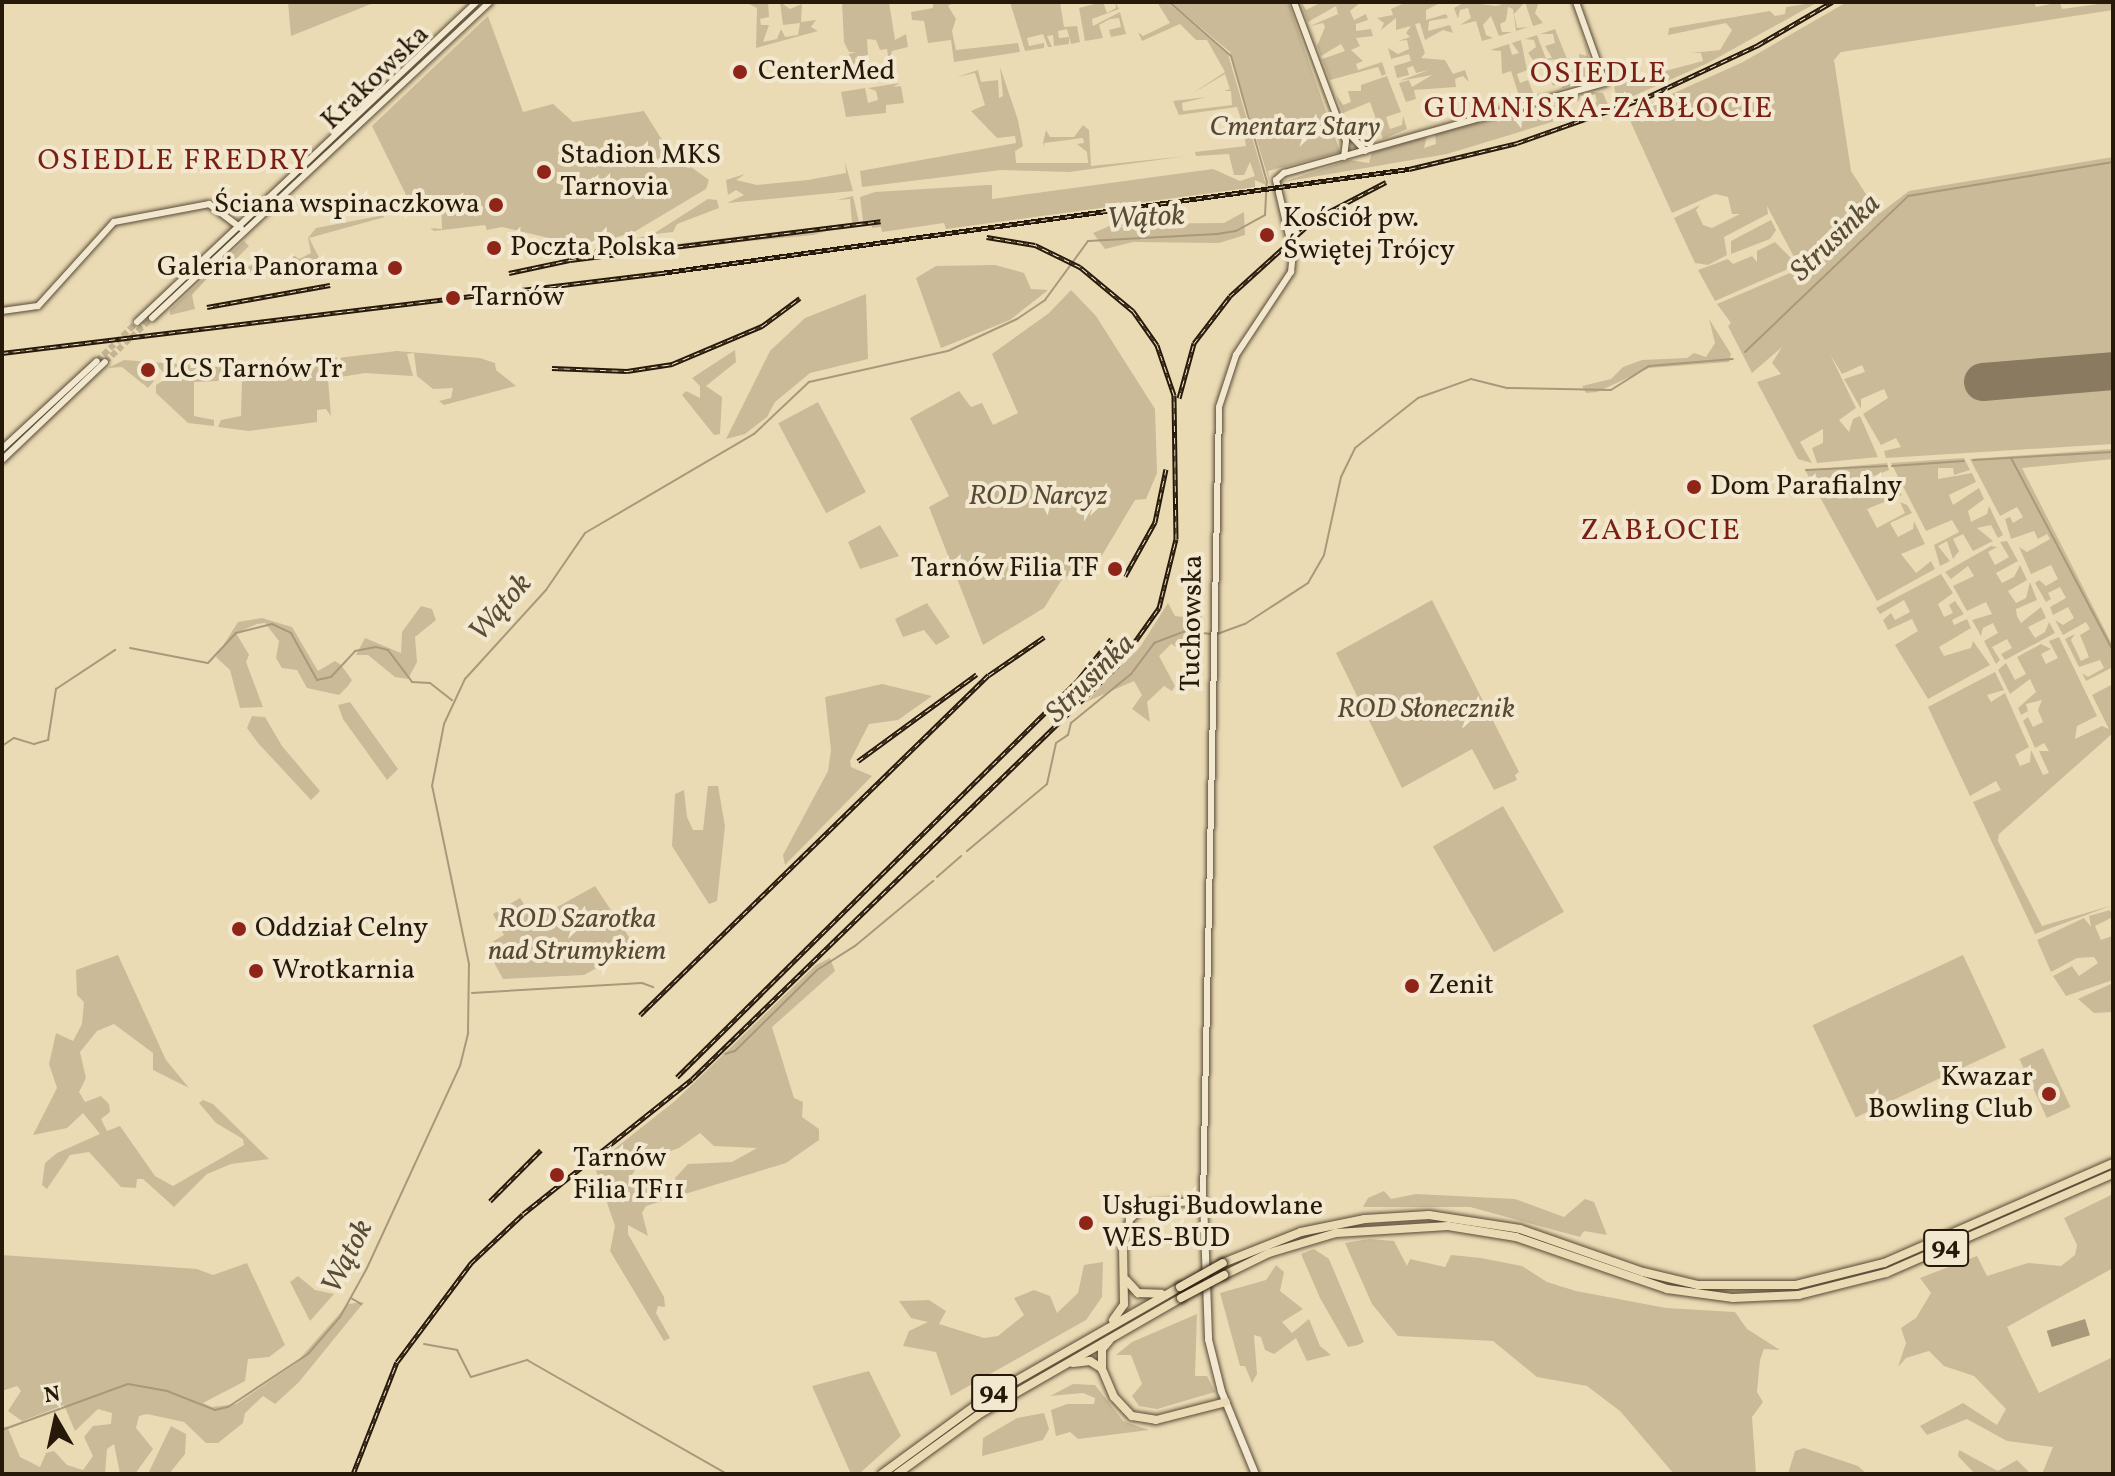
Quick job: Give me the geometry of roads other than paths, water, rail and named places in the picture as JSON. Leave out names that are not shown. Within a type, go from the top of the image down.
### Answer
[{"type":"main road","name":"94","points":[[882,1474],[967,1410],[1094,1336],[1223,1263],[1309,1230],[1365,1219],[1429,1215],[1520,1229],[1643,1272],[1698,1285],[1796,1285],[1884,1263],[2113,1163]]},
{"type":"main road","name":"94","points":[[897,1474],[962,1425],[1181,1298],[1269,1253],[1336,1233],[1448,1226],[1530,1242],[1667,1289],[1733,1298],[1799,1295],[1886,1273],[2113,1174]]},
{"type":"main road","points":[[1094,1336],[1122,1311],[1125,1278],[1123,1246],[1129,1219],[1145,1205],[1203,1200]]},
{"type":"main road","name":"Tuchowska","points":[[1203,1200],[1203,1308],[1226,1402],[1255,1474]]},
{"type":"main road","points":[[1125,1278],[1143,1296],[1180,1287]]},
{"type":"main road","points":[[1123,1331],[1102,1349],[1102,1369],[1121,1408],[1145,1420],[1226,1402]]},
{"type":"main road","points":[[1055,1369],[1083,1360],[1102,1369]]},
{"type":"street","name":"Krakowska","points":[[152,318],[476,2]]},
{"type":"street","name":"Krakowska","points":[[137,322],[490,2]]},
{"type":"street","points":[[1294,2],[1347,145],[1344,157],[1605,83],[1576,2]]},
{"type":"street","points":[[1339,123],[1365,151]]},
{"type":"street","name":"Tuchowska","points":[[1203,1200],[1223,381],[1292,266],[1276,180],[1344,157]]},
{"type":"street","points":[[2,311],[38,306],[114,222],[205,204],[218,206],[243,229]]},
{"type":"street","points":[[2,449],[97,361]]},
{"type":"street","points":[[2,460],[105,362]]},
{"type":"waterway","name":"Wątok","points":[[2,1430],[128,1384],[167,1391],[215,1410],[228,1407],[308,1354],[340,1317],[367,1268],[460,1066],[468,1033],[469,964],[432,786],[444,724],[465,679],[546,590],[585,533],[754,434],[809,382],[948,351],[1017,319],[1045,300],[1088,241],[1217,234],[1236,231],[1265,215],[1267,182],[1231,56],[1169,2]]},
{"type":"waterway","name":"Strusinka","points":[[1745,352],[1908,196],[2113,162]]},
{"type":"waterway","name":"Strusinka","points":[[1217,634],[1245,624],[1308,583],[1324,555],[1341,477],[1355,448],[1418,398],[1471,379],[1508,388],[1611,390],[1649,366],[1733,359]]},
{"type":"waterway","points":[[1973,460],[2113,452]]},
{"type":"waterway","points":[[2011,458],[2113,651]]},
{"type":"waterway","points":[[1892,466],[1964,461]]},
{"type":"waterway","points":[[1806,470],[1887,466]]},
{"type":"waterway","points":[[130,648],[208,663],[236,633],[272,624],[291,633],[317,680],[331,677],[355,651],[376,647],[388,650],[412,682],[430,683],[452,700]]},
{"type":"waterway","name":"Strusinka","points":[[967,851],[1047,784],[1056,743],[1068,735],[1071,723],[1131,674],[1154,643],[1186,631],[1211,634]]},
{"type":"waterway","points":[[2,746],[14,738],[34,744],[48,740],[56,689],[115,650]]},
{"type":"waterway","name":"Strusinka","points":[[937,877],[961,856]]},
{"type":"waterway","name":"Strusinka","points":[[725,1054],[735,1051],[817,970],[855,946],[933,881]]},
{"type":"waterway","name":"Strusinka","points":[[472,993],[642,983],[653,987]]},
{"type":"waterway","points":[[351,1298],[361,1304]]},
{"type":"waterway","points":[[424,1344],[457,1350],[471,1377],[527,1360],[727,1474]]},
{"type":"tunnel","points":[[105,362],[152,318]]},
{"type":"tunnel","points":[[97,361],[137,322]]},
{"type":"railway","points":[[2,353],[661,273],[1409,169],[1517,143],[1645,98],[1758,45],[1832,2]]},
{"type":"railway","points":[[1179,398],[1194,343],[1230,296],[1315,219],[1386,182]]},
{"type":"railway","points":[[509,273],[570,260],[881,221]]},
{"type":"railway","points":[[353,1474],[397,1362],[471,1263],[523,1214],[692,1079],[1119,664],[1159,608],[1176,539],[1174,395],[1157,345],[1133,311],[1080,267],[1035,245],[987,237]]},
{"type":"railway","points":[[207,307],[330,285]]},
{"type":"railway","points":[[552,368],[627,371],[672,364],[762,326],[800,298]]},
{"type":"railway","points":[[1125,576],[1155,522],[1166,469]]},
{"type":"railway","points":[[640,1015],[989,675],[1044,637]]},
{"type":"railway","points":[[677,1077],[1078,680],[1111,639]]},
{"type":"railway","points":[[858,761],[977,674]]},
{"type":"railway","points":[[490,1201],[541,1150]]},
{"type":"place","name":"CenterMed","points":[[740,72]]},
{"type":"place","name":"Stadion MKS Tarnovia","points":[[544,172]]},
{"type":"place","name":"Ściana wspinaczkowa","points":[[496,205]]},
{"type":"place","name":"Kościół pw. Świętej Trójcy","points":[[1267,235]]},
{"type":"place","name":"Poczta Polska","points":[[494,248]]},
{"type":"place","name":"Galeria Panorama","points":[[395,268]]},
{"type":"place","name":"Tarnów","points":[[453,298]]},
{"type":"place","name":"LCS Tarnów Tr","points":[[148,370]]},
{"type":"place","name":"Dom Parafialny","points":[[1694,487]]},
{"type":"place","name":"Tarnów Filia TF","points":[[1115,569]]},
{"type":"place","name":"Oddział Celny","points":[[239,929]]},
{"type":"place","name":"Wrotkarnia","points":[[256,971]]},
{"type":"place","name":"Zenit","points":[[1412,986]]},
{"type":"place","name":"Kwazar Bowling Club","points":[[2049,1094]]},
{"type":"place","name":"Tarnów Filia TF11","points":[[557,1175]]},
{"type":"place","name":"Usługi Budowlane WES-BUD","points":[[1086,1223]]},
{"type":"district","name":"OSIEDLE GUMNISKA-ZABŁOCIE","points":[[1599,91]]},
{"type":"district","name":"OSIEDLE FREDRY","points":[[174,161]]},
{"type":"district","name":"ZABŁOCIE","points":[[1661,531]]},
{"type":"park label","name":"Cmentarz Stary","points":[[1295,128]]},
{"type":"park label","name":"ROD Narcyz","points":[[1038,497]]},
{"type":"park label","name":"ROD Słonecznik","points":[[1426,710]]},
{"type":"park label","name":"ROD Szarotka nad Strumykiem","points":[[577,936]]}]
